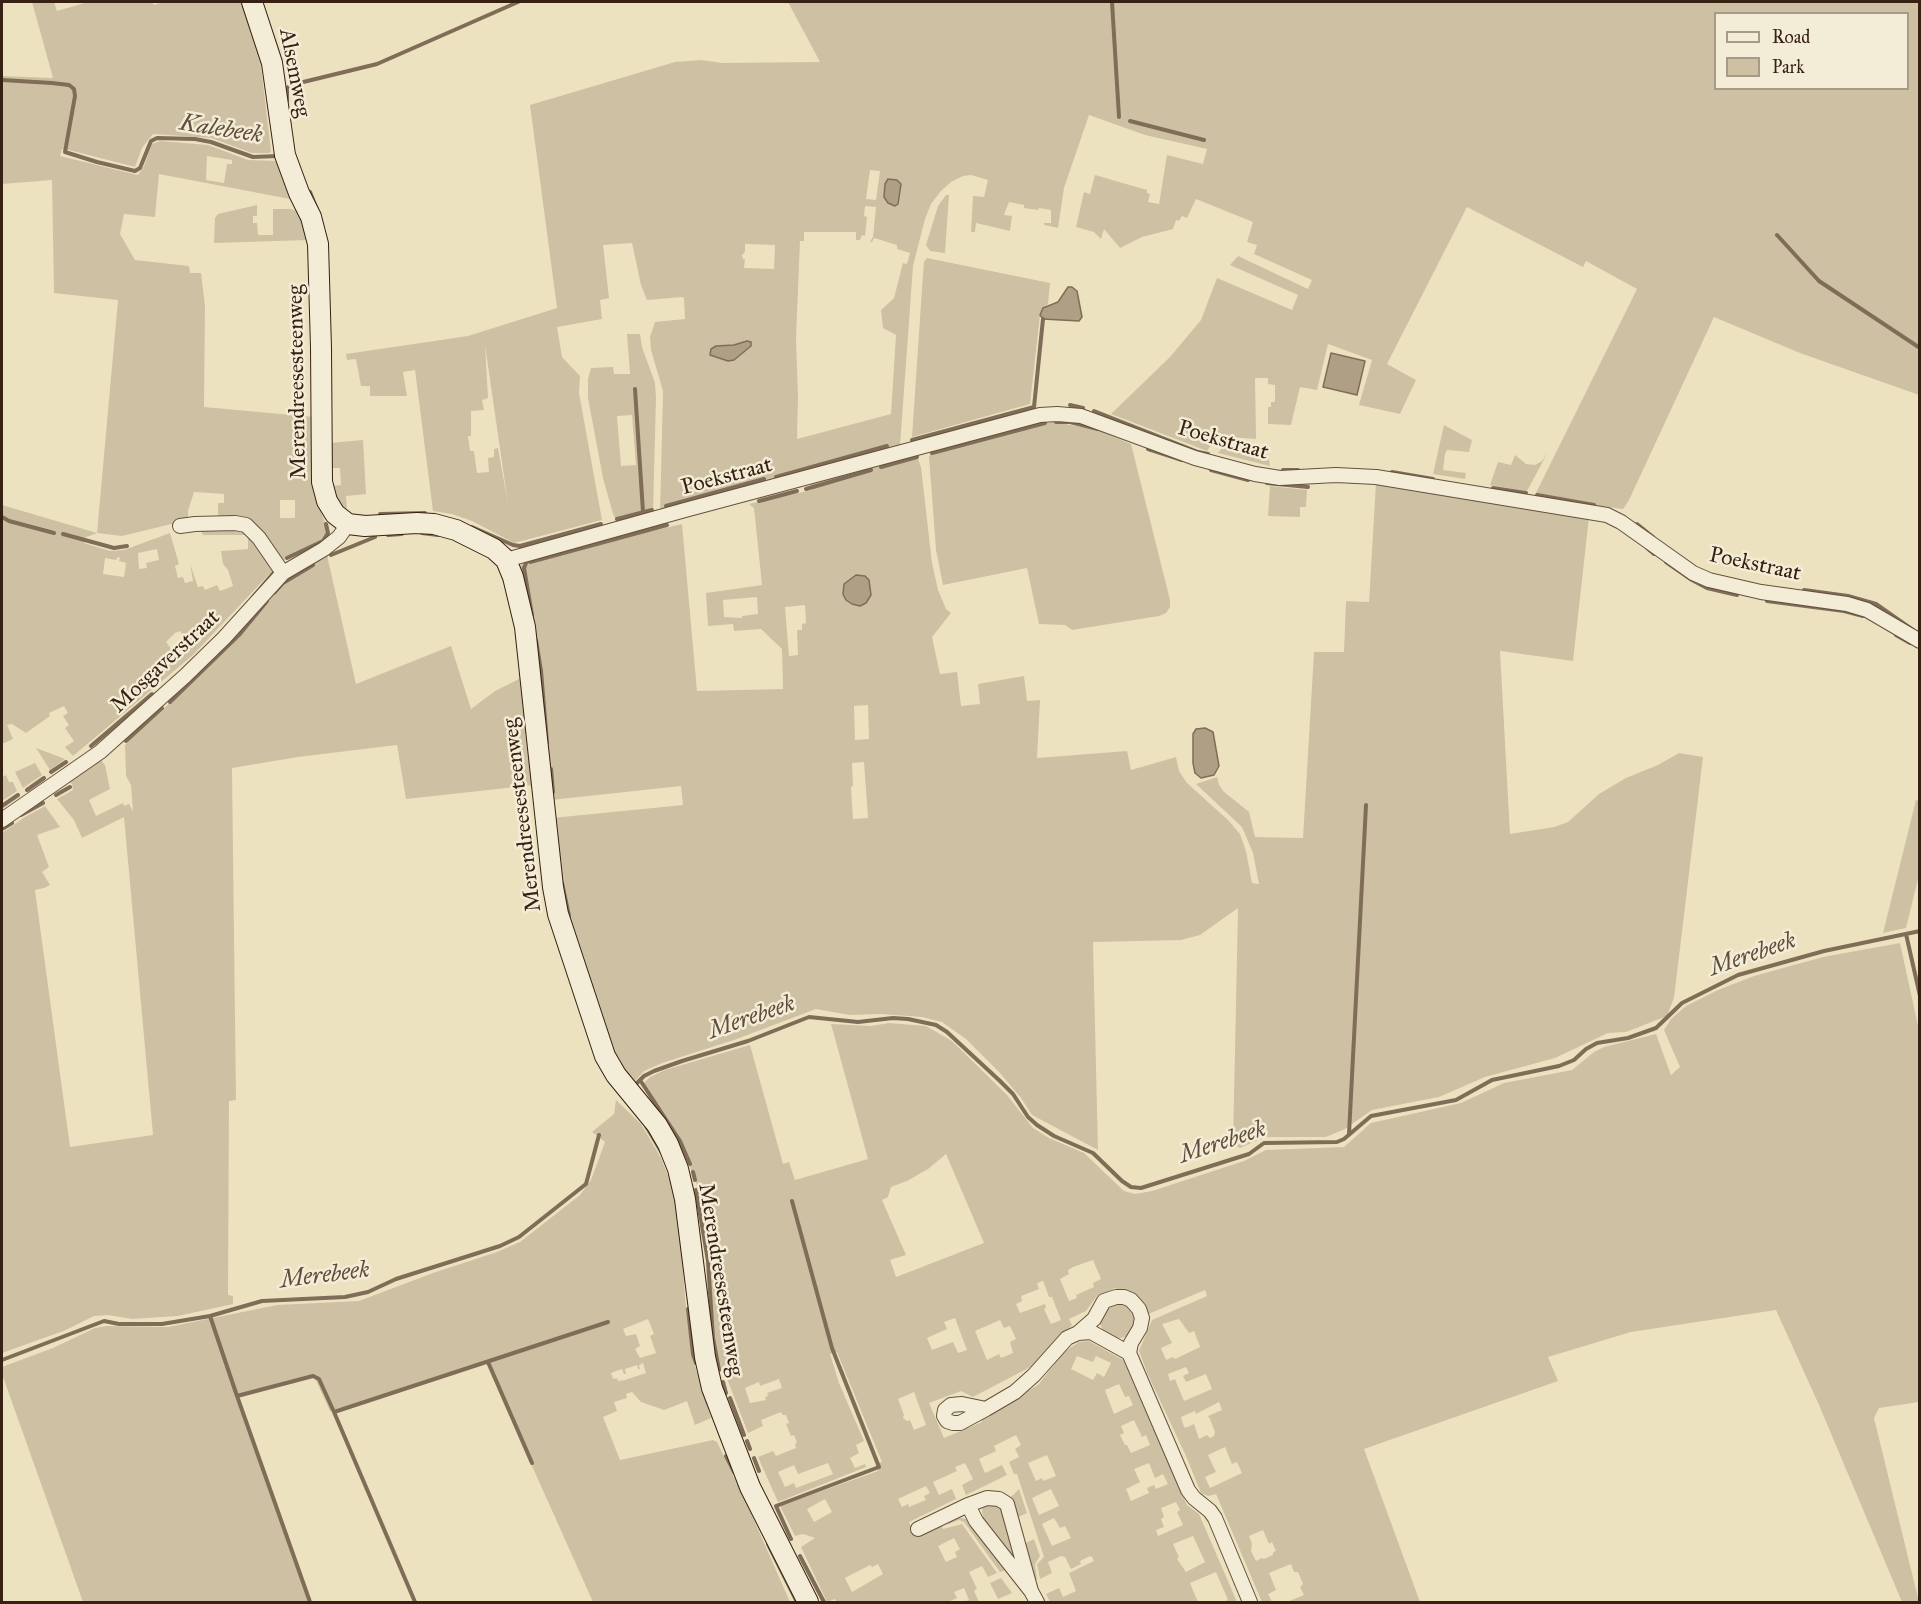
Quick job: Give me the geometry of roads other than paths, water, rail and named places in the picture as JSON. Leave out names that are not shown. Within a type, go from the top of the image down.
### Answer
[{"type":"main road","name":"Alsemweg","points":[[252,2],[272,63],[285,155]]},
{"type":"main road","name":"Merendreesesteenweg","points":[[285,155],[298,193],[311,217],[318,244],[322,482],[327,501],[335,514],[348,524]]},
{"type":"main road","points":[[348,524],[365,526],[434,524],[476,539],[494,549],[506,560]]},
{"type":"main road","name":"Merendreesesteenweg","points":[[506,560],[513,576],[525,627],[553,887],[558,914],[605,1056],[616,1075],[657,1125],[678,1169],[685,1199],[705,1357],[712,1388],[750,1487],[808,1602]]},
{"type":"street","name":"Poekstraat","points":[[506,560],[1040,415],[1057,414],[1081,416],[1195,458],[1255,474],[1280,478],[1336,474],[1376,477],[1607,515],[1621,522],[1693,573],[1709,580],[1761,592],[1846,604],[1867,610],[1920,640]]},
{"type":"street","points":[[180,526],[235,523],[246,525],[259,538],[283,573]]},
{"type":"street","name":"Mosgaverstraat","points":[[2,820],[100,752],[224,638],[283,573],[324,549],[339,537],[348,524]]},
{"type":"street","points":[[986,1409],[1015,1392],[1034,1375],[1067,1338],[1078,1333],[1094,1319],[1104,1301],[1116,1297],[1131,1300],[1139,1309],[1142,1318],[1140,1328],[1128,1353]]},
{"type":"street","points":[[1078,1333],[1091,1332],[1128,1353],[1188,1490],[1215,1518],[1250,1602]]},
{"type":"street","points":[[918,1529],[968,1505],[987,1498],[999,1499],[1007,1504],[1034,1597]]},
{"type":"street","points":[[968,1505],[976,1521],[1034,1597]]},
{"type":"waterway","name":"Kalebeek","points":[[287,101],[287,88],[291,85],[377,64],[518,2]]},
{"type":"waterway","points":[[1112,2],[1119,117]]},
{"type":"waterway","name":"Kalebeek","points":[[2,80],[69,85],[74,89],[75,96],[65,152],[97,162],[135,171],[140,168],[151,141],[157,138],[195,139],[211,142],[253,157],[278,156]]},
{"type":"waterway","points":[[1130,121],[1204,140]]},
{"type":"waterway","points":[[310,192],[318,212]]},
{"type":"waterway","points":[[1777,235],[1819,281],[1920,348]]},
{"type":"waterway","points":[[912,440],[1034,407],[1043,319]]},
{"type":"waterway","points":[[635,389],[643,512]]},
{"type":"waterway","points":[[1070,405],[1083,408]]},
{"type":"waterway","points":[[1094,411],[1208,454]]},
{"type":"waterway","points":[[1056,422],[1070,422],[1098,429]]},
{"type":"waterway","points":[[932,453],[1045,423]]},
{"type":"waterway","points":[[776,477],[887,446]]},
{"type":"waterway","points":[[1148,449],[1182,460]]},
{"type":"waterway","points":[[881,467],[917,457]]},
{"type":"waterway","points":[[806,489],[871,470]]},
{"type":"waterway","points":[[1211,470],[1248,480]]},
{"type":"waterway","points":[[1283,470],[1298,470]]},
{"type":"waterway","points":[[1392,472],[1433,479]]},
{"type":"waterway","points":[[666,506],[764,479]]},
{"type":"waterway","points":[[1267,483],[1308,487]]},
{"type":"waterway","points":[[1493,488],[1526,493]]},
{"type":"waterway","points":[[759,501],[797,491]]},
{"type":"waterway","points":[[1537,495],[1594,505]]},
{"type":"waterway","points":[[617,519],[652,510]]},
{"type":"waterway","points":[[380,514],[425,513]]},
{"type":"waterway","points":[[2,517],[54,533]]},
{"type":"waterway","points":[[287,558],[323,541],[328,533],[326,524]]},
{"type":"waterway","points":[[472,527],[520,546],[601,524]]},
{"type":"waterway","points":[[1637,524],[1653,537]]},
{"type":"waterway","points":[[530,562],[667,525]]},
{"type":"waterway","points":[[422,533],[438,535]]},
{"type":"waterway","points":[[63,534],[114,548],[127,546]]},
{"type":"waterway","points":[[388,535],[402,534]]},
{"type":"waterway","points":[[331,555],[375,537]]},
{"type":"waterway","points":[[1647,548],[1654,554]]},
{"type":"waterway","points":[[1666,562],[1707,588],[1737,595]]},
{"type":"waterway","points":[[526,563],[524,568],[532,615]]},
{"type":"waterway","points":[[274,593],[283,583],[313,565]]},
{"type":"waterway","points":[[253,597],[276,570]]},
{"type":"waterway","points":[[1804,590],[1848,596],[1876,604],[1913,630]]},
{"type":"waterway","points":[[170,702],[240,634],[267,601]]},
{"type":"waterway","points":[[1767,601],[1844,611],[1863,616]]},
{"type":"waterway","points":[[1896,635],[1910,643]]},
{"type":"waterway","points":[[536,640],[547,743]]},
{"type":"waterway","points":[[91,746],[152,694]]},
{"type":"waterway","points":[[126,741],[162,708]]},
{"type":"waterway","points":[[51,772],[66,762]]},
{"type":"waterway","points":[[551,769],[553,792]]},
{"type":"waterway","points":[[27,790],[44,778]]},
{"type":"waterway","points":[[56,795],[70,787]]},
{"type":"waterway","points":[[2,806],[18,795]]},
{"type":"waterway","points":[[21,815],[43,803]]},
{"type":"waterway","points":[[1349,1134],[1366,805]]},
{"type":"waterway","points":[[2,829],[12,823]]},
{"type":"waterway","points":[[562,883],[569,916]]},
{"type":"waterway","name":"Merebeek","points":[[637,1083],[654,1071],[748,1041],[809,1017],[858,1022],[893,1018],[908,1019],[936,1025],[947,1032],[1013,1094],[1028,1117],[1037,1125],[1054,1136],[1093,1153],[1122,1181],[1131,1187],[1141,1188],[1249,1154],[1264,1143],[1337,1142],[1344,1139],[1371,1116],[1456,1100],[1492,1080],[1559,1066],[1574,1060],[1597,1043],[1628,1038],[1656,1028],[1682,1003],[1738,975],[1824,951],[1920,931]]},
{"type":"waterway","points":[[1906,934],[1920,996]]},
{"type":"waterway","points":[[640,1080],[680,1141],[690,1164]]},
{"type":"waterway","points":[[646,1126],[662,1153]]},
{"type":"waterway","name":"Merebeek","points":[[2,1360],[104,1321],[119,1324],[162,1324],[210,1316],[262,1301],[345,1297],[368,1292],[396,1279],[500,1246],[519,1237],[586,1184],[599,1135]]},
{"type":"waterway","points":[[693,1172],[695,1180]]},
{"type":"waterway","points":[[696,1190],[708,1261],[713,1338],[719,1370]]},
{"type":"waterway","points":[[791,1539],[776,1506],[879,1467],[832,1348],[792,1201]]},
{"type":"waterway","points":[[688,1309],[696,1363]]},
{"type":"waterway","points":[[210,1316],[237,1396],[313,1376],[319,1379],[334,1412],[608,1322]]},
{"type":"waterway","points":[[488,1362],[532,1463]]},
{"type":"waterway","points":[[723,1382],[726,1393]]},
{"type":"waterway","points":[[237,1396],[310,1602]]},
{"type":"waterway","points":[[730,1398],[744,1435]]},
{"type":"waterway","points":[[334,1412],[415,1602]]},
{"type":"waterway","points":[[747,1441],[750,1449]]},
{"type":"waterway","points":[[726,1456],[734,1472]]},
{"type":"waterway","points":[[754,1458],[759,1471]]},
{"type":"waterway","points":[[768,1544],[797,1602]]},
{"type":"waterway","points":[[800,1556],[824,1602]]}]
